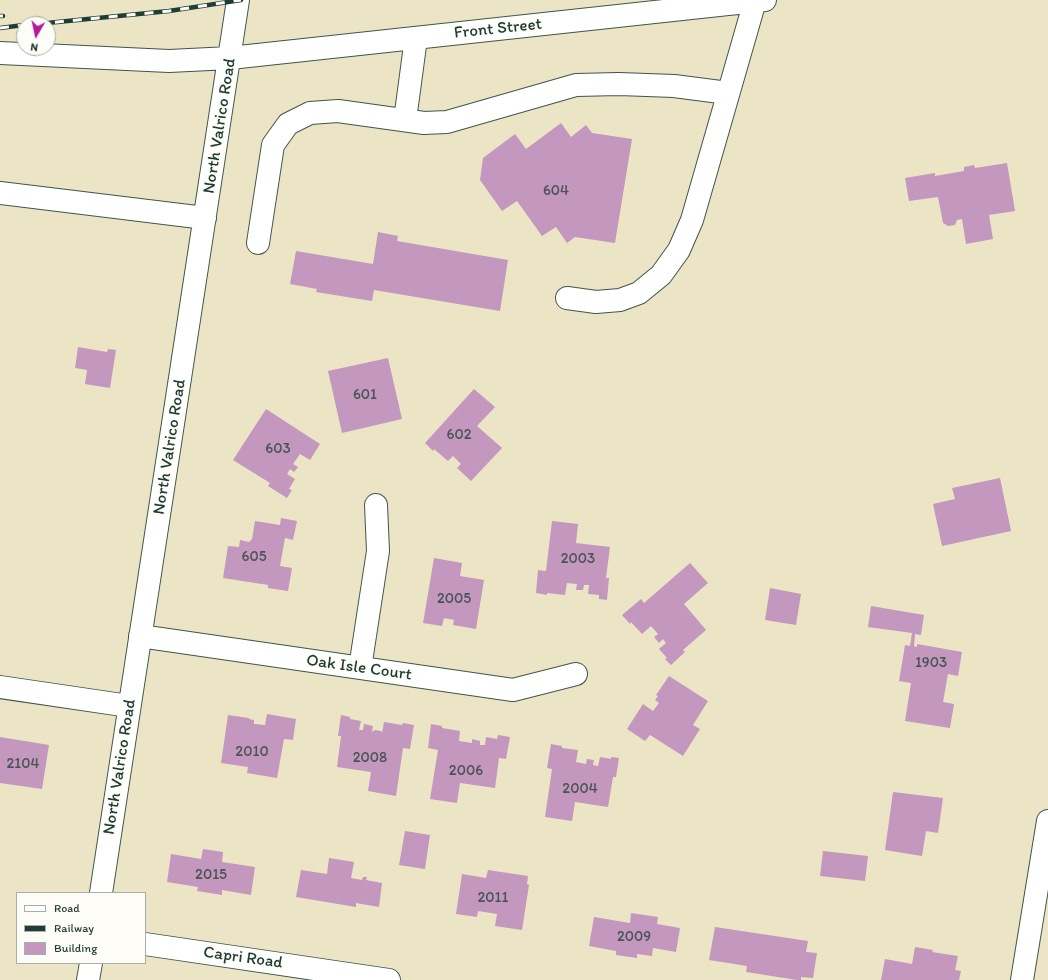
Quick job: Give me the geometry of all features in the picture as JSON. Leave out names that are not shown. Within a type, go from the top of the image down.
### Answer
[{"type":"street","name":"North Valrico Road","points":[[101,892],[238,0]]},
{"type":"street","name":"Front Street","points":[[0,53],[169,61],[230,58],[760,1]]},
{"type":"street","points":[[567,298],[596,302],[620,300],[639,292],[661,275],[679,250],[692,220],[728,93],[760,1]]},
{"type":"street","points":[[405,120],[416,38]]},
{"type":"street","points":[[258,243],[273,145],[288,124],[310,113],[338,111],[424,123],[447,122],[576,85],[619,84],[674,86],[728,93]]},
{"type":"street","points":[[0,193],[205,218]]},
{"type":"street","points":[[360,668],[378,551],[376,505]]},
{"type":"street","name":"Oak Isle Court","points":[[140,636],[513,690],[576,674]]},
{"type":"street","points":[[0,687],[129,706]]},
{"type":"street","points":[[1022,980],[1048,821]]},
{"type":"street","name":"Capri Road","points":[[146,944],[389,980]]},
{"type":"street","points":[[88,980],[91,964]]},
{"type":"building","points":[[561,123],[571,137],[586,125],[592,133],[632,139],[615,243],[575,237],[567,243],[556,227],[542,236],[517,201],[502,211],[480,180],[483,158],[515,134],[526,149]]},
{"type":"building","points":[[1007,163],[1015,211],[989,215],[993,239],[966,244],[962,219],[957,220],[955,225],[948,226],[943,223],[938,197],[909,201],[905,178],[935,173],[935,176],[964,171],[964,167],[974,165],[975,168]]},
{"type":"building","points":[[378,232],[398,236],[397,241],[508,260],[500,311],[374,290],[372,301],[316,292],[317,289],[290,284],[296,251],[373,264]]},
{"type":"building","points":[[78,347],[107,352],[108,349],[116,350],[110,388],[85,384],[87,370],[75,368]]},
{"type":"building","points":[[388,358],[402,419],[342,433],[328,371]]},
{"type":"building","points":[[474,389],[495,407],[477,426],[502,448],[471,481],[457,468],[461,464],[453,456],[448,461],[434,449],[433,451],[425,443]]},
{"type":"building","points":[[266,409],[320,444],[310,460],[300,454],[293,464],[298,467],[294,472],[290,469],[287,474],[295,479],[289,489],[292,490],[287,498],[268,486],[270,483],[233,460]]},
{"type":"building","points":[[1000,478],[1011,531],[942,546],[933,504],[955,499],[952,488]]},
{"type":"building","points":[[281,518],[297,521],[293,540],[285,538],[280,566],[292,568],[288,591],[268,588],[268,585],[223,578],[228,546],[239,547],[240,540],[249,542],[252,539],[255,521],[280,525]]},
{"type":"building","points":[[552,521],[578,524],[576,543],[610,547],[606,578],[609,578],[607,600],[599,599],[599,595],[588,594],[589,585],[584,585],[583,590],[576,590],[577,584],[567,583],[565,595],[547,593],[547,595],[536,593],[538,570],[546,571]]},
{"type":"building","points":[[434,558],[462,563],[460,576],[484,580],[476,629],[453,625],[454,620],[444,618],[442,626],[423,623]]},
{"type":"building","points":[[690,563],[708,583],[684,604],[706,630],[683,650],[685,652],[671,665],[659,649],[666,643],[663,639],[659,643],[654,637],[658,634],[651,626],[642,634],[622,615],[641,599],[644,603]]},
{"type":"building","points":[[770,588],[801,594],[796,625],[765,620]]},
{"type":"building","points":[[871,606],[924,615],[921,635],[915,634],[914,646],[917,647],[917,644],[962,652],[958,676],[948,674],[943,702],[954,704],[950,728],[905,721],[911,683],[899,681],[905,645],[910,646],[912,633],[868,627]]},
{"type":"building","points":[[669,676],[708,701],[693,725],[700,729],[683,756],[650,735],[645,741],[627,729],[643,704],[653,711],[659,703],[655,700],[658,696],[656,695]]},
{"type":"building","points":[[267,714],[296,719],[293,740],[284,739],[277,778],[247,773],[248,767],[221,763],[228,715],[249,718],[254,720],[254,724],[265,725]]},
{"type":"building","points":[[341,715],[350,717],[350,719],[361,721],[359,730],[363,730],[364,724],[373,726],[372,732],[375,730],[381,731],[382,733],[384,722],[414,725],[410,749],[403,748],[396,796],[368,791],[371,772],[337,767],[341,736],[338,736]]},
{"type":"building","points":[[431,724],[442,726],[442,728],[460,731],[459,741],[472,743],[472,739],[480,741],[480,745],[485,745],[486,737],[497,739],[498,735],[510,737],[506,759],[499,758],[495,788],[460,783],[457,803],[430,799],[438,750],[428,748]]},
{"type":"building","points":[[0,737],[49,745],[42,789],[0,783]]},
{"type":"building","points":[[551,744],[562,746],[562,748],[578,750],[576,762],[586,764],[587,759],[594,760],[593,765],[598,766],[600,757],[611,759],[611,757],[619,758],[616,777],[613,777],[608,807],[575,802],[572,821],[545,817],[552,769],[547,768]]},
{"type":"building","points":[[893,792],[943,798],[938,833],[926,831],[922,856],[885,850]]},
{"type":"building","points":[[405,831],[430,835],[425,869],[399,865]]},
{"type":"building","points":[[203,849],[223,852],[222,862],[255,867],[251,895],[222,890],[222,895],[197,891],[198,887],[167,882],[171,854],[201,859]]},
{"type":"building","points":[[823,851],[868,856],[865,881],[820,876]]},
{"type":"building","points":[[329,858],[354,862],[351,878],[362,880],[363,877],[367,877],[366,880],[382,883],[379,907],[356,903],[356,907],[296,897],[301,870],[327,874]]},
{"type":"building","points":[[488,870],[528,876],[527,884],[529,885],[522,930],[495,926],[497,914],[478,911],[477,917],[456,914],[462,874],[486,878]]},
{"type":"building","points":[[631,913],[658,917],[657,924],[680,928],[676,952],[653,948],[652,956],[637,954],[637,958],[616,955],[616,951],[589,946],[594,917],[630,923]]},
{"type":"building","points":[[715,927],[808,941],[806,952],[817,953],[813,978],[801,977],[801,980],[797,980],[746,972],[747,966],[709,960]]},
{"type":"building","points":[[915,947],[933,950],[932,952],[958,956],[955,970],[961,971],[959,980],[881,980],[885,959],[912,964]]},
{"type":"railway","points":[[56,22],[169,11],[241,0]]},
{"type":"railway","points":[[0,28],[16,26]]}]
